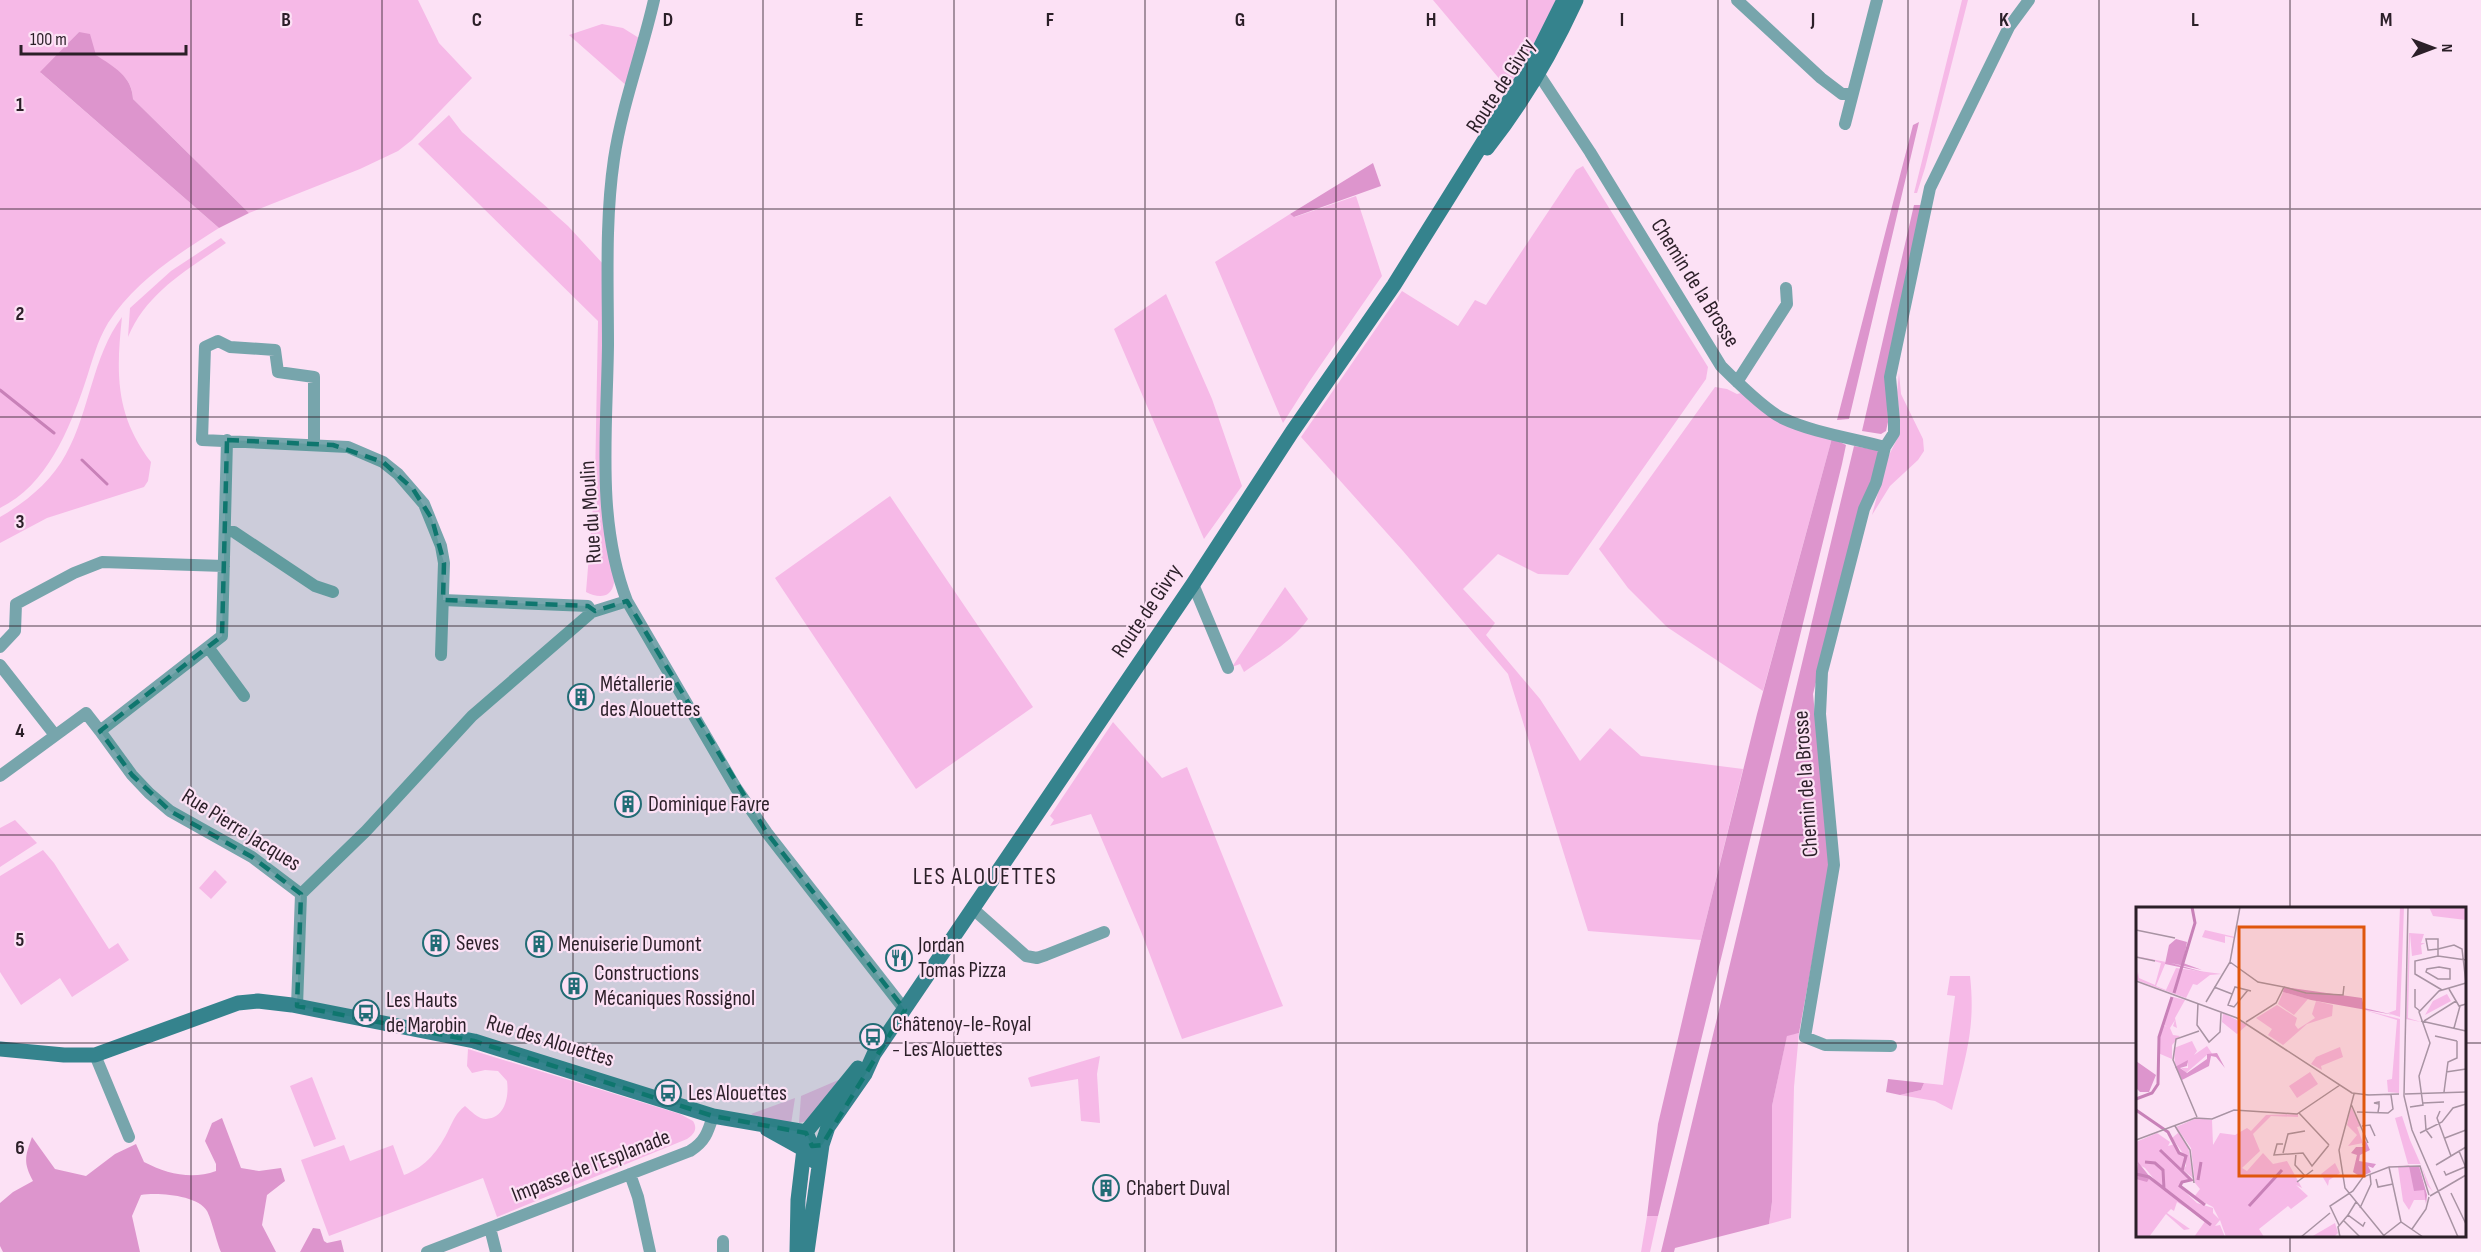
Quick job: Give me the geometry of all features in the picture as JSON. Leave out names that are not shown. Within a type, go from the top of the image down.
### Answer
[{"type":"main road","name":"Route de Givry","points":[[811,1143],[858,1068],[874,1054],[905,1010],[1193,584],[1292,432],[1394,285],[1454,191],[1501,131],[1535,69],[1564,0]]},
{"type":"main road","name":"Route de Givry","points":[[1535,69],[1554,47],[1576,0]]},
{"type":"main road","name":"Rue des Alouettes","points":[[0,1049],[64,1055],[95,1054],[215,1010],[238,1003],[258,1001],[297,1006],[474,1041],[713,1116],[759,1124],[811,1143]]},
{"type":"main road","points":[[807,1252],[814,1152],[811,1143]]},
{"type":"main road","points":[[797,1252],[798,1200],[811,1143]]},
{"type":"street","name":"Rue du Moulin","points":[[654,0],[620,130],[611,182],[608,507],[617,574],[627,602],[736,788],[761,824],[905,1010]]},
{"type":"street","points":[[1737,0],[1821,78],[1842,94],[1852,94]]},
{"type":"street","points":[[1845,124],[1877,0]]},
{"type":"street","name":"Chemin de la Brosse","points":[[1891,1046],[1825,1045],[1805,1037],[1834,865],[1821,714],[1822,672],[1864,509],[1876,483],[1886,447],[1894,433],[1890,377],[1930,188],[2010,27],[2029,0]]},
{"type":"street","name":"Chemin de la Brosse","points":[[1535,69],[1721,366],[1737,382],[1781,417],[1833,434],[1886,447]]},
{"type":"street","points":[[1737,382],[1787,304],[1786,288]]},
{"type":"street","points":[[314,444],[314,377],[278,372],[275,350],[230,347],[218,342],[205,347],[202,440],[348,447],[382,462],[413,489],[432,519],[444,563],[441,655]]},
{"type":"street","points":[[100,731],[222,636],[227,440]]},
{"type":"street","points":[[226,530],[234,532],[315,586],[333,591]]},
{"type":"street","points":[[0,647],[15,631],[16,604],[74,573],[102,562],[224,566]]},
{"type":"street","points":[[1193,584],[1228,668]]},
{"type":"street","points":[[443,600],[588,606],[592,612]]},
{"type":"street","name":"Rue Pierre Jacques","points":[[55,735],[86,713],[149,794],[170,811],[252,857],[301,894],[366,831],[472,716],[592,612],[627,602]]},
{"type":"street","points":[[208,647],[244,696]]},
{"type":"street","points":[[0,665],[55,735],[0,776]]},
{"type":"street","points":[[297,1006],[301,894]]},
{"type":"street","points":[[972,908],[1026,956],[1037,958],[1104,932]]},
{"type":"street","points":[[95,1054],[129,1137]]},
{"type":"street","name":"Impasse de l'Esplanade","points":[[427,1252],[700,1145],[706,1137],[713,1116]]},
{"type":"street","points":[[630,1174],[638,1197],[650,1252]]},
{"type":"street","points":[[490,1228],[496,1252]]},
{"type":"highlighted area","points":[[227,440],[333,445],[383,462],[413,489],[432,519],[444,563],[443,600],[588,606],[595,611],[627,601],[767,833],[905,1010],[822,1145],[812,1146],[806,1133],[713,1116],[474,1041],[297,1006],[301,894],[252,857],[170,811],[132,775],[100,731],[222,636]]},
{"type":"shaded area","points":[[0,0],[418,0],[439,43],[472,78],[412,140],[398,151],[360,169],[249,213],[133,99],[129,84],[121,73],[97,56],[79,32],[41,73],[219,228],[144,281],[119,308],[101,337],[72,419],[54,454],[31,485],[0,508]]},
{"type":"shaded area","points":[[1433,0],[1558,0],[1543,34],[1506,92],[1501,85],[1502,82]]},
{"type":"shaded area","points":[[1962,0],[1968,0],[1925,168],[1917,193],[1914,193]]},
{"type":"shaded area","points":[[602,24],[623,28],[639,38],[628,87],[569,35]]},
{"type":"shaded area","points":[[79,32],[90,34],[96,55],[126,78],[133,99],[249,213],[219,228],[40,72]]},
{"type":"shaded area","points":[[449,115],[462,132],[568,226],[605,266],[614,583],[610,592],[603,596],[586,592],[595,482],[598,321],[418,144]]},
{"type":"shaded area","points":[[1919,122],[1849,419],[1837,420],[1913,125]]},
{"type":"shaded area","points":[[1373,163],[1381,186],[1294,217],[1290,214]]},
{"type":"shaded area","points":[[1583,166],[1708,367],[1706,379],[1568,575],[1538,574],[1498,554],[1463,589],[1495,623],[1486,635],[1540,699],[1580,761],[1610,728],[1641,756],[1743,769],[1701,940],[1588,931],[1508,674],[1403,551],[1301,437],[1402,291],[1458,326],[1475,300],[1486,305],[1576,170]]},
{"type":"shaded area","points":[[1356,196],[1382,276],[1283,423],[1215,262],[1290,214],[1295,217]]},
{"type":"shaded area","points":[[1914,205],[1922,205],[1887,377],[1888,422],[1886,431],[1881,434],[1862,431]]},
{"type":"shaded area","points":[[221,238],[226,243],[183,273],[157,295],[136,321],[128,337],[130,308],[171,271]]},
{"type":"shaded area","points":[[1166,294],[1212,399],[1242,486],[1204,539],[1114,329]]},
{"type":"shaded area","points":[[122,317],[119,357],[121,393],[130,427],[151,462],[148,481],[144,487],[47,518],[0,543],[0,517],[37,490],[53,474],[66,454],[81,420],[104,349]]},
{"type":"shaded area","points":[[1899,373],[1901,394],[1923,439],[1924,451],[1918,460],[1890,486],[1872,515],[1887,459],[1897,439],[1900,420],[1897,392]]},
{"type":"shaded area","points":[[1715,387],[1737,394],[1741,393],[1832,438],[1763,691],[1667,627],[1628,588],[1599,549]]},
{"type":"shaded area","points":[[1832,438],[1846,445],[1842,464],[1658,1216],[1647,1216],[1658,1124],[1701,940],[1757,714]]},
{"type":"shaded area","points":[[1854,446],[1877,450],[1879,454],[1873,482],[1861,505],[1813,694],[1830,864],[1799,1033],[1787,1036],[1772,1106],[1772,1202],[1769,1224],[1675,1248],[1674,1252],[1661,1252]]},
{"type":"shaded area","points":[[890,496],[1033,707],[916,789],[775,578]]},
{"type":"shaded area","points":[[1285,587],[1308,619],[1287,642],[1244,672],[1240,664],[1232,667]]},
{"type":"shaded area","points":[[1113,722],[1162,778],[1187,767],[1283,1006],[1182,1039],[1142,934],[1091,814],[1050,826],[1054,820],[1050,816]]},
{"type":"shaded area","points":[[15,820],[37,843],[0,867],[0,828]]},
{"type":"shaded area","points":[[43,850],[54,863],[109,949],[118,943],[129,960],[72,997],[60,978],[21,1005],[0,972],[0,876]]},
{"type":"shaded area","points":[[215,870],[227,882],[211,899],[199,888]]},
{"type":"shaded area","points":[[1950,976],[1970,976],[1972,1012],[1968,1044],[1952,1110],[1935,1101],[1900,1095],[1921,1090],[1924,1083],[1943,1085],[1955,996],[1947,995]]},
{"type":"shaded area","points":[[1799,1033],[1794,1087],[1791,1218],[1769,1224],[1772,1202],[1772,1106],[1787,1035]]},
{"type":"shaded area","points":[[468,1049],[680,1114],[693,1121],[694,1131],[687,1139],[497,1217],[483,1178],[329,1236],[301,1160],[344,1145],[350,1161],[393,1145],[404,1175],[419,1167],[436,1151],[455,1116],[465,1106],[483,1119],[498,1115],[507,1099],[507,1081],[498,1071],[485,1070],[472,1073],[467,1066]]},
{"type":"shaded area","points":[[1100,1056],[1097,1074],[1100,1123],[1081,1121],[1078,1079],[1031,1087],[1028,1078],[1030,1077]]},
{"type":"shaded area","points":[[312,1077],[336,1139],[314,1147],[290,1086]]},
{"type":"shaded area","points":[[843,1078],[807,1121],[799,1123],[801,1096]]},
{"type":"shaded area","points":[[1888,1079],[1924,1083],[1921,1090],[1900,1095],[1886,1092]]},
{"type":"shaded area","points":[[795,1098],[791,1124],[757,1118],[751,1114]]},
{"type":"shaded area","points":[[222,1118],[241,1168],[259,1171],[281,1168],[285,1181],[267,1195],[262,1225],[276,1252],[221,1252],[209,1214],[202,1206],[186,1198],[157,1194],[141,1195],[132,1216],[140,1252],[3,1252],[0,1246],[0,1203],[13,1192],[33,1181],[26,1159],[32,1137],[55,1169],[86,1176],[115,1154],[136,1144],[144,1162],[162,1170],[198,1175],[216,1171],[216,1164],[205,1141],[212,1123]]},
{"type":"shaded area","points":[[1647,1216],[1658,1216],[1650,1252],[1641,1252]]},
{"type":"shaded area","points":[[313,1228],[320,1229],[327,1243],[341,1240],[344,1252],[300,1252]]},
{"type":"waterway","points":[[0,390],[54,433]]},
{"type":"waterway","points":[[82,460],[107,484]]},
{"type":"place","name":"Métallerie des Alouettes","points":[[581,697]]},
{"type":"place","name":"Dominique Favre","points":[[628,804]]},
{"type":"place","name":"Seves","points":[[436,943]]},
{"type":"place","name":"Menuiserie Dumont","points":[[539,944]]},
{"type":"place","name":"Jordan Tomas Pizza","points":[[899,958]]},
{"type":"place","name":"Constructions Mécaniques Rossignol","points":[[574,986]]},
{"type":"place","name":"Les Hauts de Marobin","points":[[366,1013]]},
{"type":"place","name":"Châtenoy-le-Royal - Les Alouettes","points":[[873,1037]]},
{"type":"place","name":"Les Alouettes","points":[[668,1093]]},
{"type":"place","name":"Chabert Duval","points":[[1106,1188]]},
{"type":"district","name":"LES ALOUETTES","points":[[985,876]]}]
